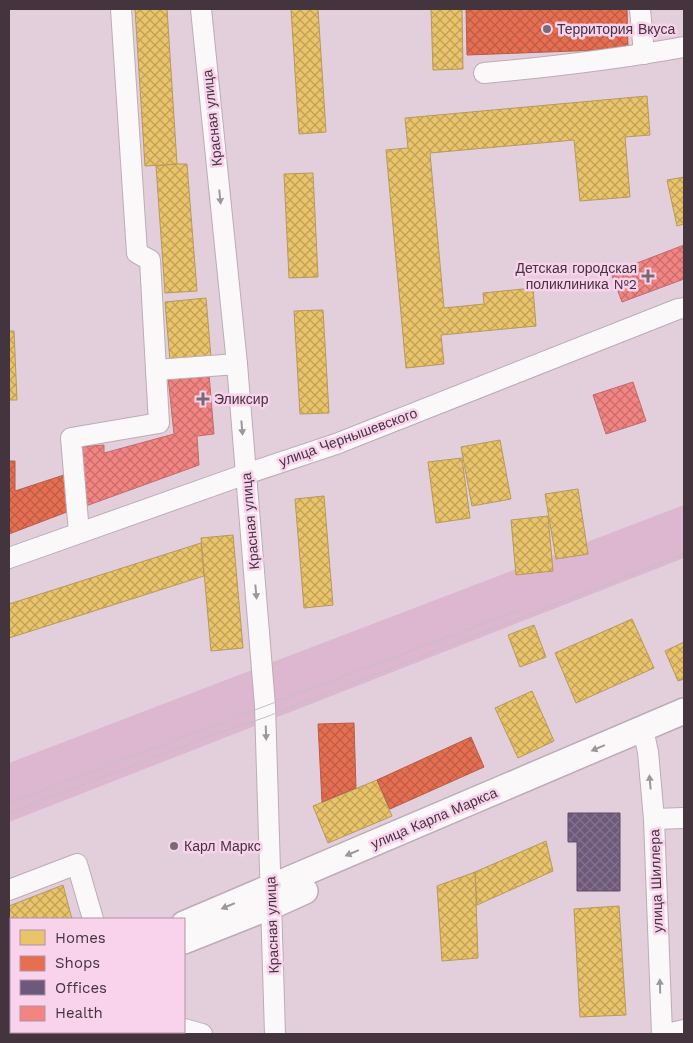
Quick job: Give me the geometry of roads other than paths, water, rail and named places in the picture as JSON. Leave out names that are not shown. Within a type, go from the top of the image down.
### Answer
[{"type":"main road","name":"улица Карла Маркса","points":[[185,941],[272,897],[645,737],[684,711]]},
{"type":"main road","name":"улица Карла Маркса","points":[[645,737],[684,729]]},
{"type":"main road","name":"улица Карла Маркса","points":[[185,924],[272,897]]},
{"type":"street","points":[[79,533],[71,438],[159,423],[150,260],[137,253],[121,9]]},
{"type":"street","name":"Красная улица","points":[[201,9],[237,364],[265,706],[275,1034]]},
{"type":"street","points":[[640,9],[644,54]]},
{"type":"street","points":[[484,73],[571,65],[684,47]]},
{"type":"street","name":"улица Чернышевского","points":[[9,558],[336,444],[684,308]]},
{"type":"street","points":[[156,370],[237,364]]},
{"type":"street","name":"улица Шиллера","points":[[645,737],[654,819],[662,1034]]},
{"type":"street","points":[[654,819],[684,818]]},
{"type":"street","points":[[9,890],[77,864],[93,918]]},
{"type":"street","points":[[185,1029],[202,1034]]},
{"type":"street","points":[[667,1034],[684,1030]]},
{"type":"tram line","points":[[9,813],[205,738],[266,717],[684,554]]},
{"type":"tram line","points":[[9,803],[519,610]]},
{"type":"place","name":"Территория Вкуса","points":[[547,29]]},
{"type":"place","name":"Детская городская поликлиника №2","points":[[648,276]]},
{"type":"place","name":"Эликсир","points":[[203,399]]},
{"type":"place","name":"Карл Маркс","points":[[174,846]]}]
